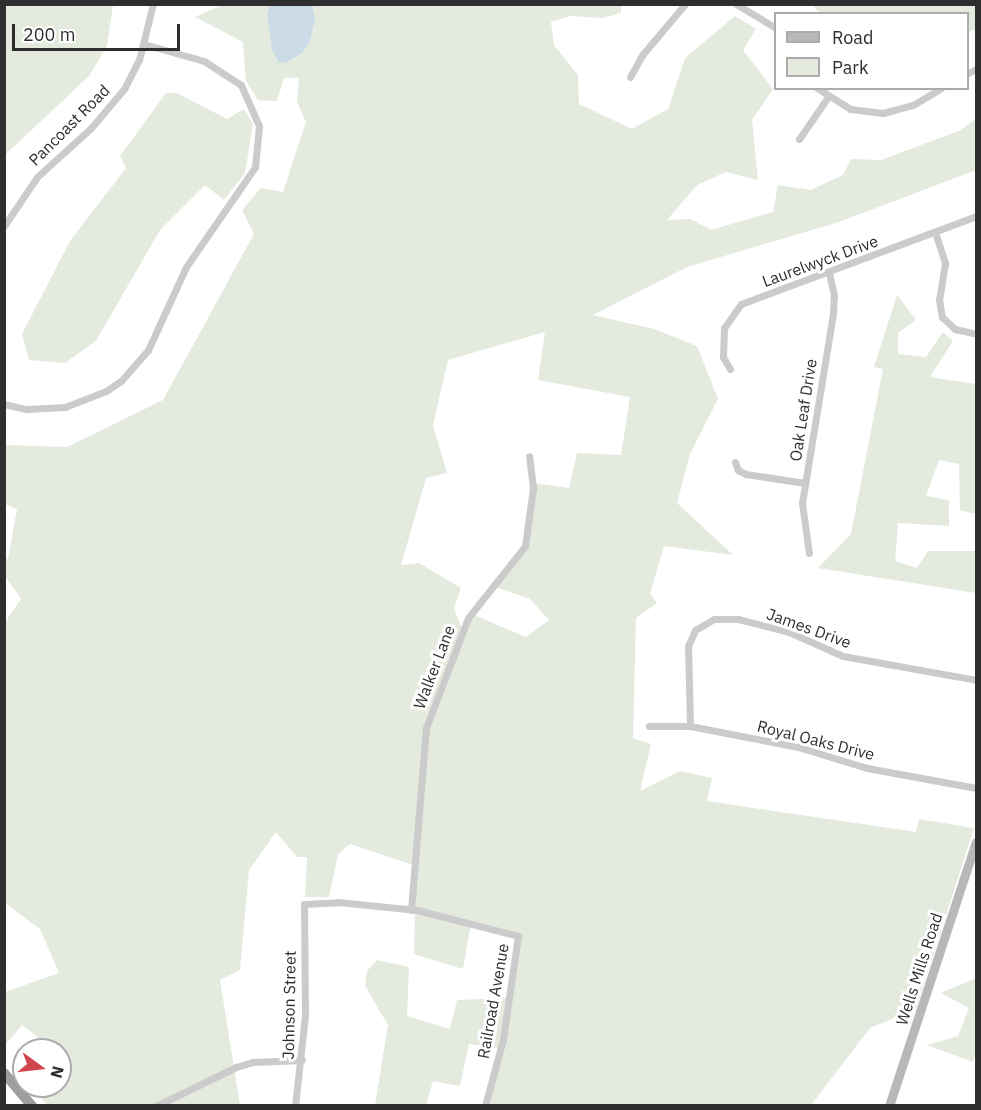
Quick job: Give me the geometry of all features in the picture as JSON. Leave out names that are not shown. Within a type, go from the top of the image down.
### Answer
[{"type":"highway","points":[[4,1073],[32,1106]]},
{"type":"main road","name":"Wells Mills Road","points":[[889,1106],[976,842]]},
{"type":"street","name":"Pancoast Road","points":[[4,226],[37,177],[108,110],[124,89],[144,44],[153,4]]},
{"type":"street","points":[[630,77],[643,54],[685,4]]},
{"type":"street","points":[[736,4],[774,27]]},
{"type":"street","points":[[4,404],[26,409],[65,407],[106,392],[121,381],[148,350],[186,267],[255,167],[258,126],[241,85],[204,61],[144,44]]},
{"type":"street","points":[[819,90],[850,109],[883,113],[913,105],[938,90]]},
{"type":"street","points":[[799,139],[828,97]]},
{"type":"street","name":"Laurelwyck Drive","points":[[730,369],[723,357],[723,335],[735,310],[976,216]]},
{"type":"street","points":[[935,232],[945,263],[939,299],[942,317],[955,329],[976,334]]},
{"type":"street","name":"Oak Leaf Drive","points":[[809,553],[802,510],[833,313],[834,296],[829,273]]},
{"type":"street","name":"Walker Lane","points":[[411,909],[426,728],[468,618],[525,546],[533,488],[529,456]]},
{"type":"street","points":[[735,462],[738,470],[746,474],[805,483]]},
{"type":"street","name":"James Drive","points":[[690,726],[688,646],[695,630],[714,618],[738,619],[789,632],[843,656],[976,680]]},
{"type":"street","name":"Royal Oaks Drive","points":[[649,726],[690,726],[798,747],[867,768],[976,788]]},
{"type":"street","name":"Johnson Street","points":[[295,1106],[302,1060],[304,904],[338,902],[411,909]]},
{"type":"street","name":"Railroad Avenue","points":[[411,909],[518,936],[503,1039],[485,1106]]},
{"type":"street","points":[[156,1106],[236,1067],[252,1062],[302,1060]]},
{"type":"green space","points":[[225,4],[621,5],[621,13],[602,18],[570,16],[551,22],[554,45],[578,75],[579,104],[632,129],[668,109],[685,58],[735,16],[756,29],[743,50],[773,89],[752,120],[758,180],[726,172],[697,185],[667,220],[690,219],[711,230],[773,212],[778,185],[811,190],[843,175],[851,159],[881,160],[961,130],[976,118],[976,170],[839,222],[687,267],[593,315],[654,329],[697,346],[718,399],[690,454],[677,503],[733,555],[664,546],[650,594],[657,603],[636,618],[633,738],[651,744],[640,791],[680,771],[712,778],[707,801],[916,832],[919,819],[974,828],[916,1009],[870,1028],[811,1105],[482,1105],[498,1048],[469,1044],[460,1086],[433,1081],[426,1105],[375,1105],[388,1025],[365,986],[367,971],[377,960],[409,967],[407,1016],[450,1029],[457,1000],[508,998],[518,936],[471,924],[463,969],[414,954],[416,866],[350,844],[338,854],[329,897],[305,897],[307,857],[297,857],[276,832],[249,870],[240,970],[220,980],[240,1105],[47,1105],[41,1098],[72,1098],[72,1038],[39,1038],[22,1025],[5,1045],[5,992],[59,973],[40,929],[5,903],[5,622],[21,599],[5,576],[5,559],[8,559],[17,509],[5,504],[5,445],[67,447],[163,400],[254,234],[242,210],[261,188],[283,192],[306,122],[297,102],[299,78],[284,78],[277,101],[258,100],[246,81],[243,42],[195,17]],"holes":[[[545,332],[538,380],[630,397],[621,455],[577,453],[569,488],[534,483],[523,546],[496,587],[530,599],[549,620],[526,637],[474,615],[461,627],[454,608],[461,588],[419,563],[401,565],[426,478],[447,473],[433,425],[448,360]]]},
{"type":"green space","points":[[8,5],[113,5],[107,46],[89,76],[5,155],[4,10]]},
{"type":"green space","points":[[813,5],[976,5],[976,30],[969,32],[969,12],[818,12]]},
{"type":"green space","points":[[166,93],[177,93],[227,119],[244,109],[253,124],[245,173],[224,200],[205,185],[160,230],[96,341],[65,363],[29,360],[22,334],[70,241],[126,168],[120,156]]},
{"type":"green space","points":[[897,295],[916,320],[898,333],[898,354],[926,357],[943,332],[953,341],[930,377],[976,384],[976,514],[960,510],[959,464],[939,460],[926,496],[949,500],[949,526],[898,523],[895,561],[917,568],[928,551],[976,551],[976,593],[818,568],[851,534],[883,369],[874,367]]},
{"type":"green space","points":[[976,978],[976,1052],[973,1062],[927,1045],[958,1036],[969,1008],[941,993]]},
{"type":"shaded area","points":[[270,5],[312,5],[315,19],[310,41],[303,52],[285,63],[279,63],[272,50],[267,13]]}]
